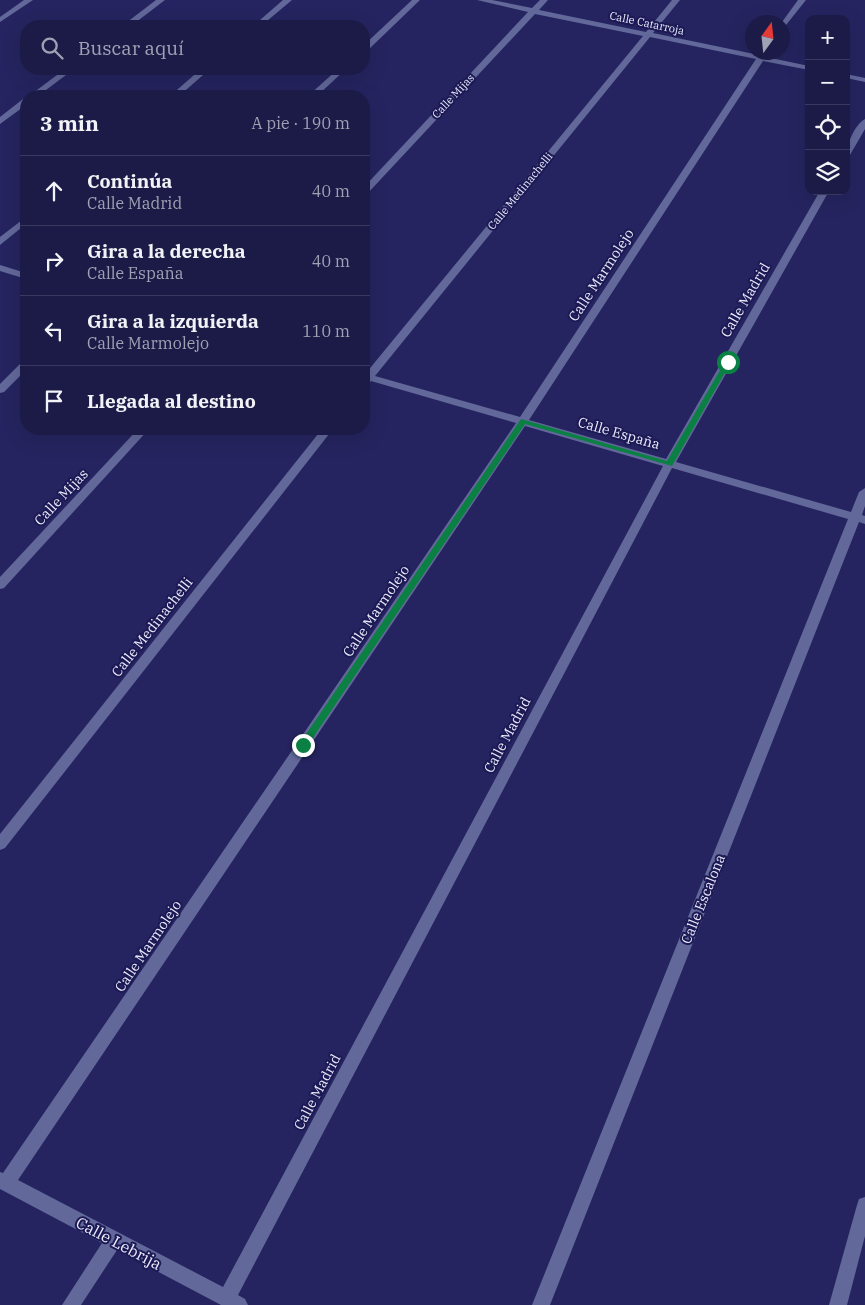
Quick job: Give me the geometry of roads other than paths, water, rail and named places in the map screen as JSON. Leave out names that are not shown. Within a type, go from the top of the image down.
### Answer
[{"type":"street","points":[[0,20],[29,0]]},
{"type":"street","points":[[134,20],[161,0]]},
{"type":"street","points":[[264,20],[288,0]]},
{"type":"street","points":[[370,43],[416,0]]},
{"type":"street","name":"Calle Catarroja","points":[[481,0],[745,52]]},
{"type":"street","name":"Calle Mijas","points":[[370,186],[544,0]]},
{"type":"street","name":"Calle Medinachelli","points":[[370,373],[676,0]]},
{"type":"street","points":[[790,17],[802,0]]},
{"type":"street","name":"Calle Marmolejo","points":[[3,1181],[523,421],[760,60]]},
{"type":"street","name":"Calle Catarroja","points":[[781,60],[805,67]]},
{"type":"street","points":[[41,90],[62,75]]},
{"type":"street","points":[[181,90],[199,75]]},
{"type":"street","points":[[319,90],[335,75]]},
{"type":"street","points":[[850,77],[865,80]]},
{"type":"street","points":[[0,121],[20,106]]},
{"type":"street","points":[[849,150],[865,122]]},
{"type":"street","name":"Calle Madrid","points":[[233,1302],[669,464],[824,195]]},
{"type":"street","points":[[0,242],[20,225]]},
{"type":"street","points":[[0,268],[20,274]]},
{"type":"street","points":[[0,390],[20,370]]},
{"type":"street","name":"Calle España","points":[[370,380],[523,421],[860,518]]},
{"type":"street","name":"Calle Mijas","points":[[0,585],[138,435]]},
{"type":"street","name":"Calle Medinachelli","points":[[0,844],[323,435]]},
{"type":"street","name":"Calle Escalona","points":[[541,1305],[860,518],[865,492]]},
{"type":"street","name":"Calle Lebrija","points":[[3,1181],[233,1302]]},
{"type":"street","points":[[838,1305],[865,1205]]},
{"type":"street","points":[[71,1305],[114,1240]]}]
